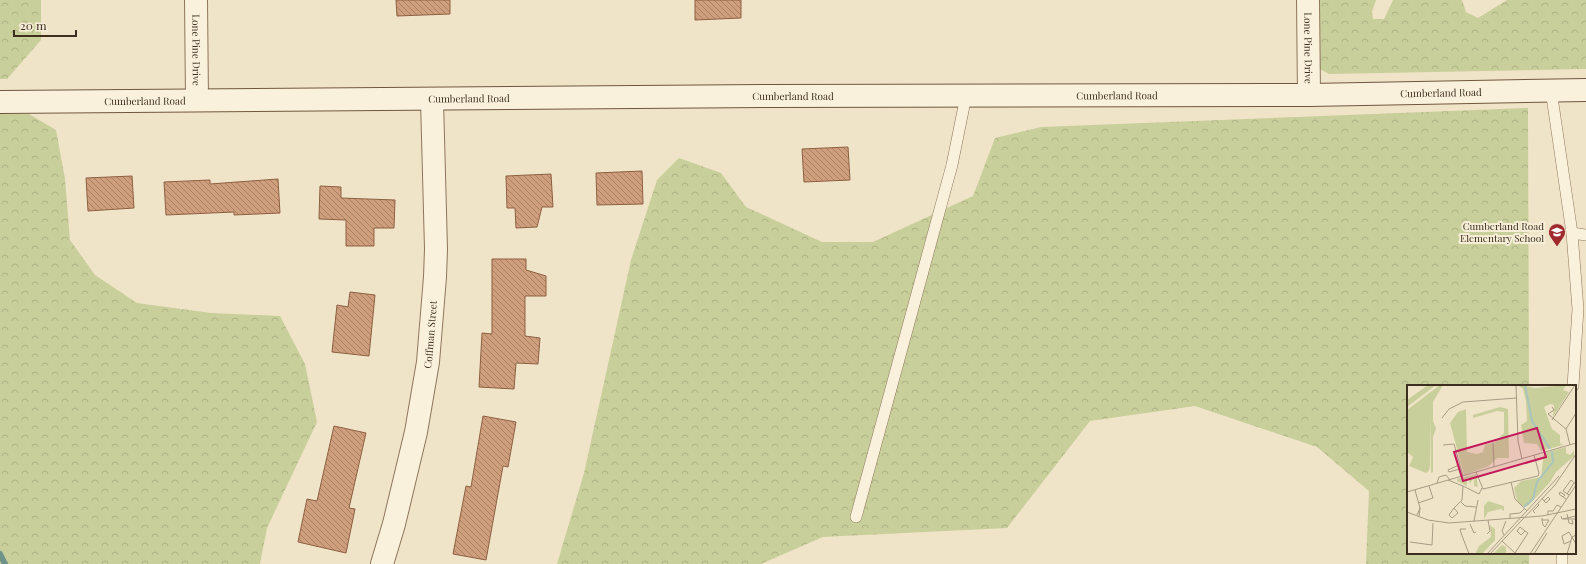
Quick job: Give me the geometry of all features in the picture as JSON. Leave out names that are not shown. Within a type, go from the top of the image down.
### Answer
[{"type":"main road","name":"Lone Pine Drive","points":[[196,0],[196,100]]},
{"type":"main road","name":"Lone Pine Drive","points":[[1308,0],[1309,95]]},
{"type":"main road","name":"Cumberland Road","points":[[0,102],[432,100],[767,96],[1309,95],[1586,90]]},
{"type":"main road","name":"Coffman Street","points":[[382,564],[394,524],[416,432],[428,362],[436,278],[432,100]]},
{"type":"lane","points":[[1551,90],[1582,310],[1573,385]]},
{"type":"lane","points":[[856,517],[952,164],[966,96]]},
{"type":"lane","points":[[1572,233],[1586,235]]},
{"type":"green space","points":[[0,0],[41,0],[41,40],[7,79],[0,79]]},
{"type":"green space","points":[[1317,0],[1376,0],[1372,12],[1373,19],[1384,19],[1393,0],[1462,0],[1466,12],[1478,18],[1507,0],[1586,0],[1586,69],[1329,74],[1318,68]]},
{"type":"green space","points":[[1528,108],[1529,385],[1407,385],[1407,554],[1529,554],[1529,564],[1366,564],[1369,491],[1317,447],[1195,406],[1090,421],[1007,528],[823,537],[761,564],[557,564],[584,473],[631,260],[657,180],[679,158],[721,173],[746,207],[822,242],[873,242],[973,196],[995,138],[1041,127]]},
{"type":"green space","points":[[0,114],[29,114],[56,130],[65,179],[70,240],[95,275],[137,303],[211,313],[280,316],[305,364],[317,422],[267,528],[260,564],[0,564]]},
{"type":"building","points":[[396,0],[450,0],[450,14],[397,16]]},
{"type":"building","points":[[695,0],[741,0],[741,18],[695,20]]},
{"type":"building","points":[[848,147],[850,180],[804,182],[802,149]]},
{"type":"building","points":[[642,171],[643,204],[597,205],[596,173]]},
{"type":"building","points":[[551,174],[553,207],[542,207],[537,227],[516,228],[515,208],[507,208],[506,176]]},
{"type":"building","points":[[132,176],[134,208],[88,211],[86,178]]},
{"type":"building","points":[[278,179],[280,213],[234,215],[234,212],[166,215],[164,182],[210,180],[210,184]]},
{"type":"building","points":[[320,186],[341,187],[341,198],[395,200],[394,228],[374,228],[374,246],[346,246],[346,220],[319,219]]},
{"type":"building","points":[[492,259],[526,259],[526,270],[546,276],[546,296],[525,296],[525,336],[540,338],[538,364],[516,363],[514,389],[479,387],[482,333],[492,334]]},
{"type":"building","points":[[350,292],[375,295],[369,356],[332,352],[337,305],[348,307]]},
{"type":"building","points":[[483,416],[516,422],[508,467],[503,466],[486,560],[453,554],[466,486],[471,487]]},
{"type":"building","points":[[334,426],[366,433],[349,508],[355,509],[346,553],[298,542],[307,499],[317,501]]},
{"type":"waterway","points":[[0,554],[5,564]]},
{"type":"place","name":"Cumberland Road Elementary School","points":[[1557,247]]}]
